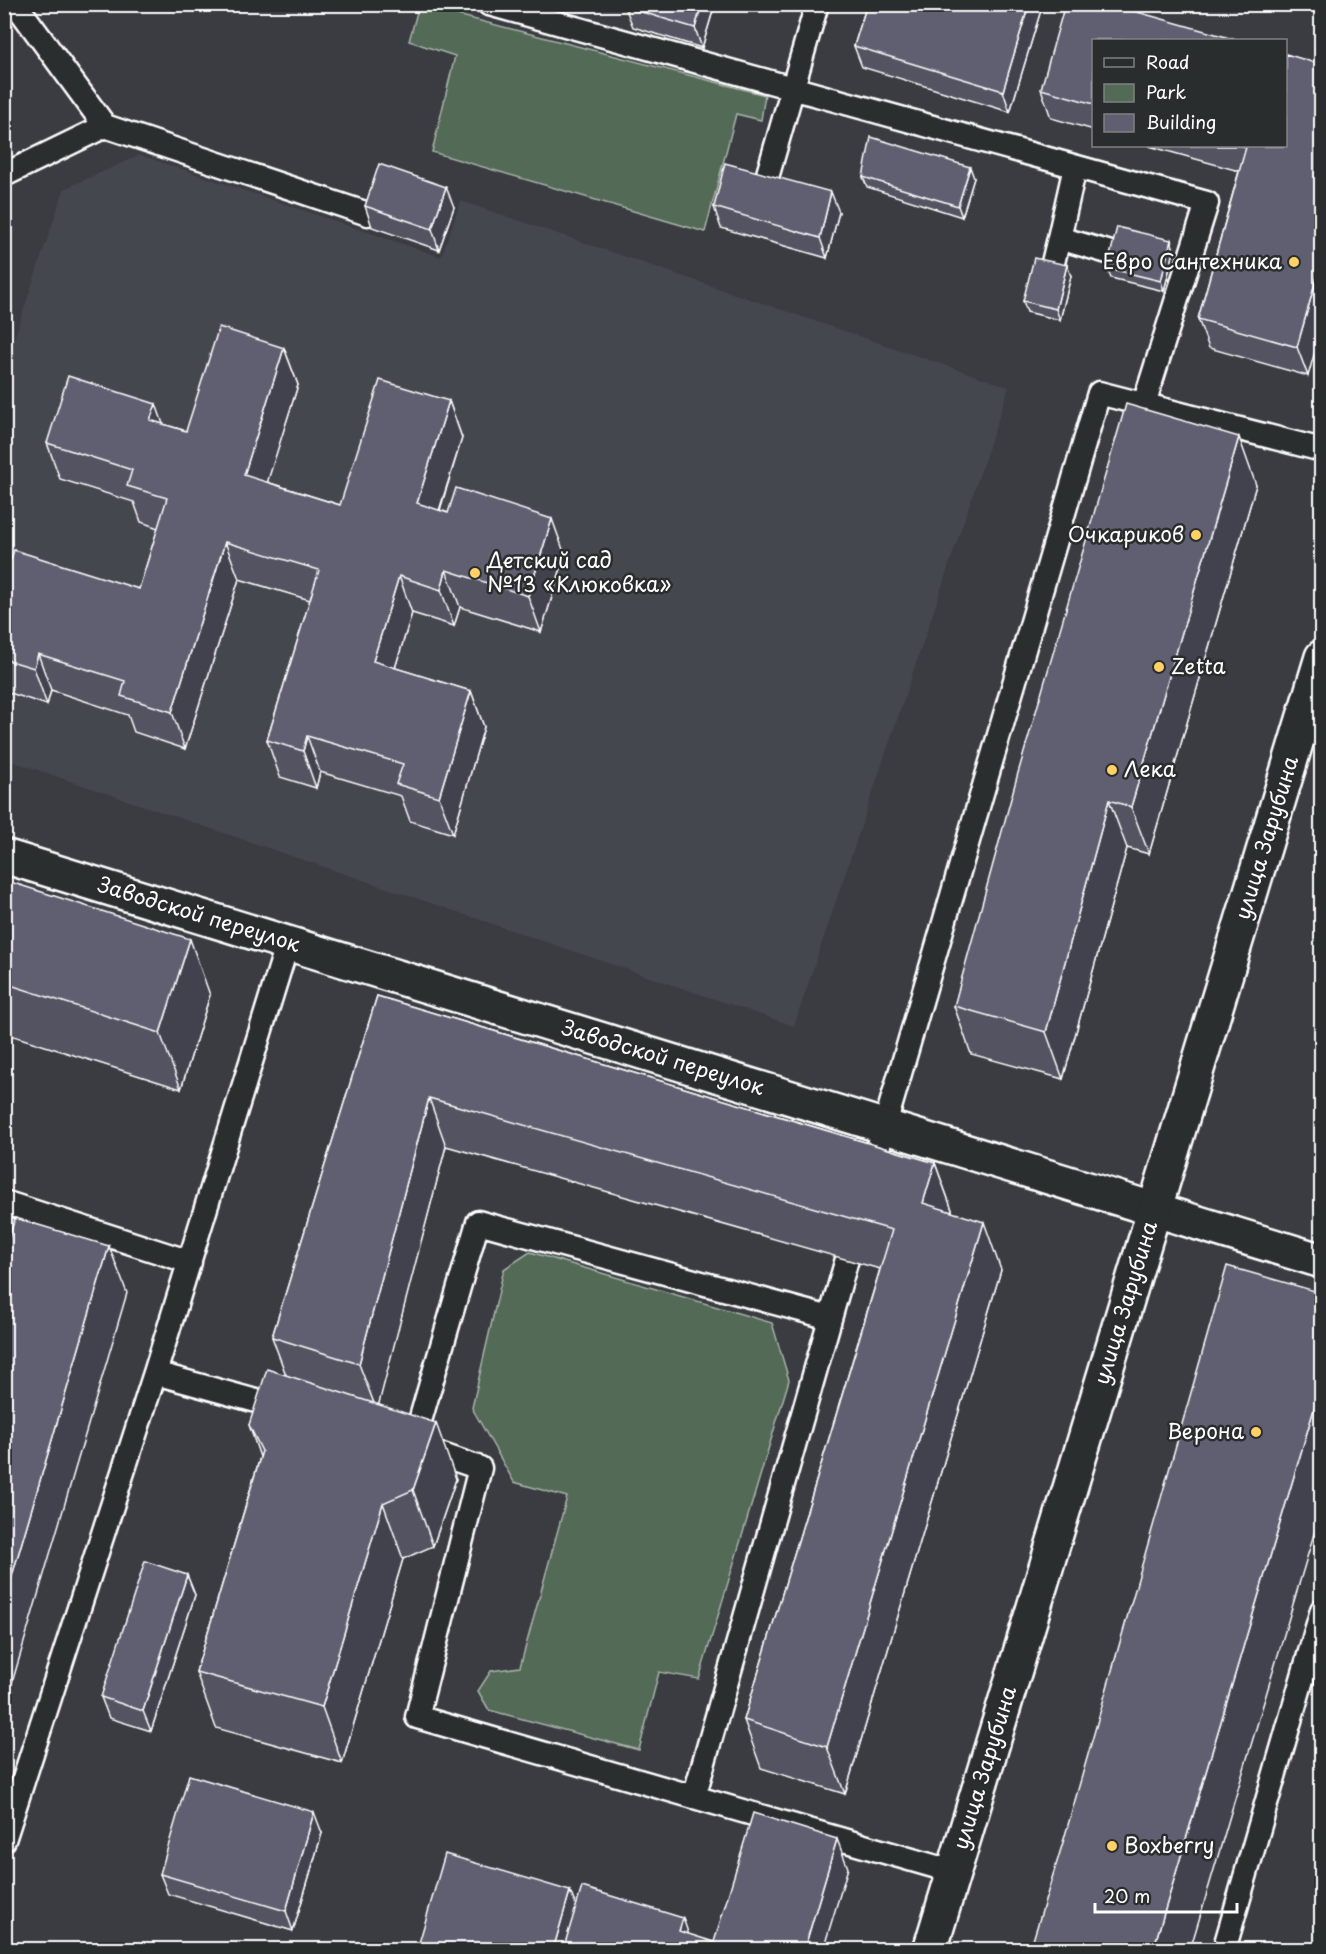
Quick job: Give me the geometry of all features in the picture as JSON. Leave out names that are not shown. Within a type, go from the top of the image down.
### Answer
[{"type":"street","name":"улица Зарубина","points":[[930,1950],[1322,657]]},
{"type":"street","name":"Заводской переулок","points":[[4,856],[1322,1261]]},
{"type":"lane","points":[[21,4],[20,10],[105,126],[368,214]]},
{"type":"lane","points":[[489,4],[1207,203],[1144,404]]},
{"type":"lane","points":[[768,174],[817,4]]},
{"type":"lane","points":[[4,175],[105,126]]},
{"type":"lane","points":[[1051,271],[1075,167]]},
{"type":"lane","points":[[1059,238],[1111,253]]},
{"type":"lane","points":[[694,1797],[863,1201],[1099,393],[1322,450]]},
{"type":"lane","points":[[4,1840],[155,1373],[288,942]]},
{"type":"lane","points":[[4,1202],[190,1262]]},
{"type":"lane","points":[[414,1445],[478,1222],[830,1318]]},
{"type":"lane","points":[[155,1373],[302,1414]]},
{"type":"lane","points":[[391,1439],[480,1468],[417,1717],[954,1872]]},
{"type":"lane","points":[[1224,1950],[1322,1610]]},
{"type":"shaded area","name":"Детский сад №13 «Клюковка»","points":[[140,155],[441,257],[461,201],[1009,387],[794,1026],[5,759],[5,366],[64,189]]},
{"type":"green space","points":[[419,5],[765,95],[761,120],[736,114],[705,232],[432,152],[455,56],[409,41]]},
{"type":"green space","points":[[530,1252],[772,1323],[789,1380],[699,1679],[659,1672],[639,1750],[489,1710],[478,1691],[491,1671],[520,1667],[567,1497],[514,1482],[472,1408],[504,1269]]},
{"type":"building","points":[[626,4],[702,4],[695,28],[625,7]]},
{"type":"building","points":[[867,4],[1029,4],[1003,91],[854,46]]},
{"type":"building","points":[[1065,4],[1109,4],[1233,39],[1092,39],[1092,103],[1041,89]]},
{"type":"building","points":[[1287,54],[1322,65],[1322,259],[1297,347],[1198,319],[1246,147],[1287,147]]},
{"type":"building","points":[[871,137],[970,167],[958,206],[863,177]]},
{"type":"building","points":[[725,163],[831,192],[820,238],[714,207]]},
{"type":"building","points":[[379,164],[446,187],[432,229],[365,206]]},
{"type":"building","points":[[1117,227],[1171,240],[1161,281],[1107,268]]},
{"type":"building","points":[[1034,258],[1067,265],[1056,309],[1023,301]]},
{"type":"building","points":[[219,327],[284,348],[244,475],[340,505],[380,380],[449,401],[417,503],[448,513],[456,488],[552,519],[528,596],[446,570],[441,590],[399,576],[373,661],[471,691],[439,797],[396,784],[403,764],[307,736],[303,751],[267,740],[319,570],[225,542],[172,712],[121,696],[125,681],[38,654],[34,668],[4,659],[4,579],[14,550],[139,589],[167,498],[127,486],[132,470],[47,443],[68,376],[156,404],[150,420],[186,431]]},
{"type":"building","points":[[1126,404],[1239,437],[1131,807],[1109,800],[1046,1032],[954,1006],[1018,773]]},
{"type":"building","points":[[4,880],[190,939],[160,1033],[4,983]]},
{"type":"building","points":[[377,996],[935,1163],[923,1203],[984,1222],[827,1747],[744,1720],[892,1230],[429,1098],[359,1364],[272,1337]]},
{"type":"building","points":[[1322,1051],[1322,1077],[1315,1075]]},
{"type":"building","points":[[15,1218],[109,1246],[4,1603],[4,1254]]},
{"type":"building","points":[[1227,1266],[1322,1293],[1322,1382],[1153,1950],[1030,1950],[1064,1839]]},
{"type":"building","points":[[267,1369],[436,1423],[413,1490],[383,1503],[322,1707],[196,1672],[262,1451],[249,1425]]},
{"type":"building","points":[[145,1561],[187,1575],[143,1711],[101,1697]]},
{"type":"building","points":[[189,1775],[314,1812],[286,1911],[160,1874]]},
{"type":"building","points":[[753,1813],[837,1839],[804,1950],[563,1950],[582,1887],[683,1918],[679,1931],[714,1942]]},
{"type":"building","points":[[445,1854],[570,1891],[553,1950],[417,1950]]},
{"type":"place","name":"Евро Сантехника","points":[[1294,262]]},
{"type":"place","name":"Очкариков","points":[[1196,535]]},
{"type":"place","name":"Детский сад №13 «Клюковка»","points":[[475,573]]},
{"type":"place","name":"Zetta","points":[[1159,667]]},
{"type":"place","name":"Лека","points":[[1112,770]]},
{"type":"place","name":"Верона","points":[[1256,1432]]},
{"type":"place","name":"Boxberry","points":[[1112,1846]]}]
